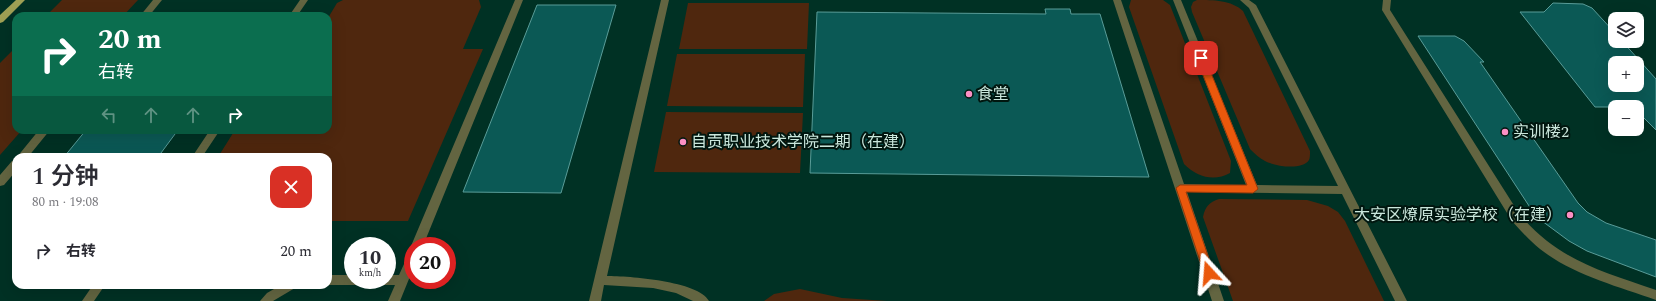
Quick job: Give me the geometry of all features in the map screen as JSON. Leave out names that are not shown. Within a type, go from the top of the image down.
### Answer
[{"type":"main road","points":[[0,20],[21,0]]},
{"type":"lane","points":[[148,12],[158,0]]},
{"type":"lane","points":[[296,12],[304,0]]},
{"type":"lane","points":[[421,237],[520,0]]},
{"type":"lane","points":[[595,301],[665,0]]},
{"type":"lane","points":[[1118,0],[1218,301]]},
{"type":"lane","points":[[1177,0],[1253,189]]},
{"type":"lane","points":[[1244,0],[1254,8],[1401,301]]},
{"type":"lane","points":[[1387,0],[1386,10],[1516,218],[1527,232],[1557,256],[1574,265],[1656,295]]},
{"type":"lane","points":[[25,153],[42,134]]},
{"type":"lane","points":[[200,153],[212,134]]},
{"type":"lane","points":[[0,182],[12,168]]},
{"type":"lane","points":[[1180,188],[1345,190]]},
{"type":"lane","points":[[332,280],[344,280]]},
{"type":"lane","points":[[394,301],[403,280],[396,280]]},
{"type":"lane","points":[[600,280],[659,283],[682,290],[703,301]]},
{"type":"lane","points":[[88,301],[96,289]]},
{"type":"lane","points":[[266,301],[283,289]]},
{"type":"shaded area","points":[[62,0],[138,0],[127,12],[50,12]]},
{"type":"shaded area","points":[[343,0],[479,0],[481,7],[463,49],[483,49],[408,221],[332,221],[332,153],[221,153],[232,134],[332,134],[332,12],[337,3]]},
{"type":"shaded area","points":[[1131,0],[1163,0],[1170,5],[1231,161],[1230,173],[1224,176],[1212,178],[1206,177],[1194,172],[1184,164],[1129,7]]},
{"type":"shaded area","points":[[1197,0],[1228,3],[1243,11],[1310,151],[1309,160],[1305,163],[1300,166],[1281,166],[1269,163],[1257,156],[1250,149],[1192,12],[1191,7],[1193,2]]},
{"type":"shaded area","points":[[688,3],[809,3],[807,49],[679,49]]},
{"type":"shaded area","points":[[12,51],[12,134],[18,134],[0,155],[0,63]]},
{"type":"shaded area","points":[[677,54],[805,54],[803,107],[667,106]]},
{"type":"shaded area","points":[[666,112],[803,113],[800,173],[654,172]]},
{"type":"shaded area","points":[[1219,199],[1307,200],[1328,206],[1338,212],[1345,221],[1384,301],[1233,301],[1203,217],[1208,205]]},
{"type":"shaded area","points":[[800,289],[842,298],[887,301],[764,301],[774,294]]},
{"type":"building","name":"实训楼2","points":[[1553,3],[1583,4],[1592,8],[1608,25],[1608,48],[1628,48],[1635,56],[1608,56],[1608,92],[1644,92],[1644,66],[1656,79],[1656,130],[1644,118],[1644,100],[1608,100],[1608,107],[1595,107],[1520,12],[1544,12]]},
{"type":"building","points":[[537,5],[616,5],[561,193],[463,192]]},
{"type":"building","name":"食堂","points":[[1045,9],[1070,9],[1071,14],[1100,14],[1149,177],[810,173],[817,12],[1046,14]]},
{"type":"building","name":"实训楼2","points":[[1418,36],[1455,36],[1464,41],[1484,62],[1480,62],[1578,203],[1587,212],[1606,223],[1656,240],[1656,277],[1587,251],[1569,241],[1542,221],[1533,212]]},
{"type":"building","points":[[83,134],[175,134],[161,153],[67,153]]},
{"type":"place","name":"食堂","points":[[969,94]]},
{"type":"place","name":"实训楼2","points":[[1505,132]]},
{"type":"place","name":"自贡职业技术学院二期（在建）","points":[[683,142]]},
{"type":"place","name":"大安区燎原实验学校（在建）","points":[[1570,215]]},
{"type":"route","points":[[1201,58],[1253,189],[1180,188],[1209,273]]}]
